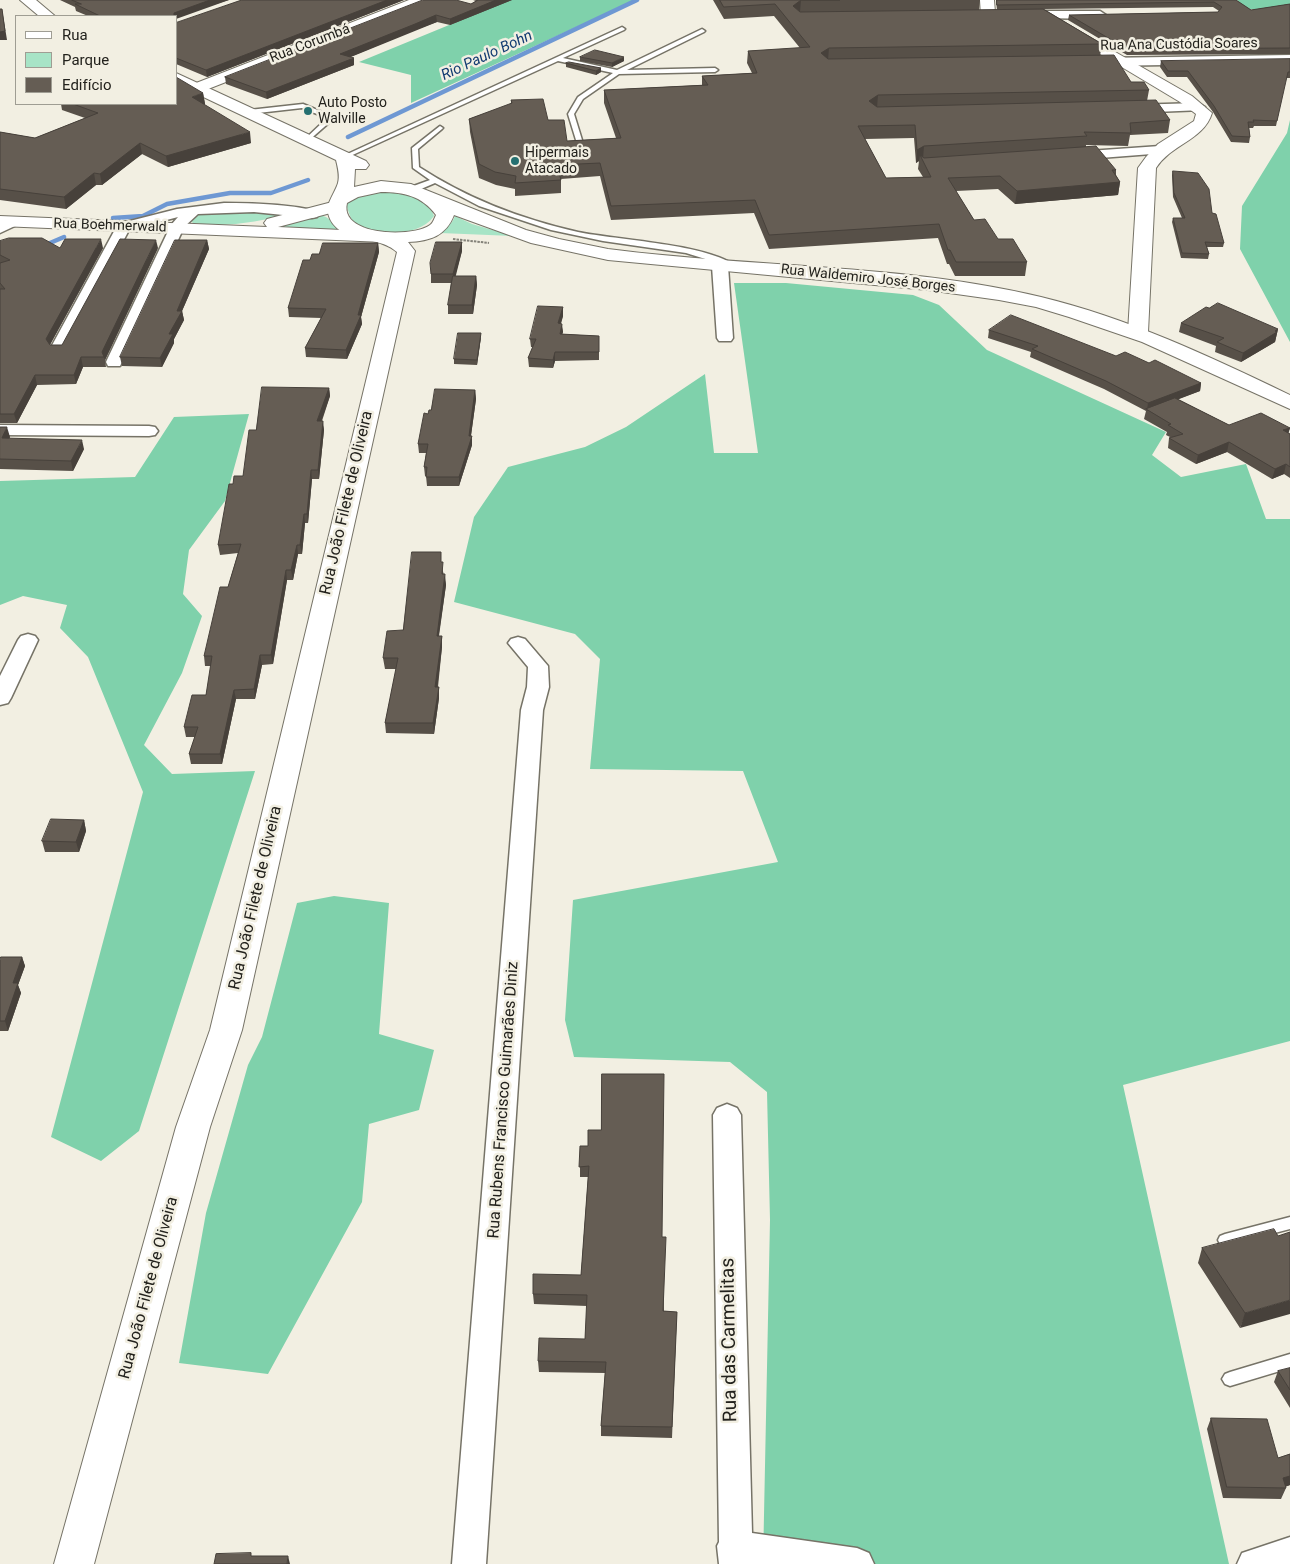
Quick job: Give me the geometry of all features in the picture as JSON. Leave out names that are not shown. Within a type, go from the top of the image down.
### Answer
[{"type":"main road","points":[[27,0],[47,15]]},
{"type":"main road","name":"Rua Corumbá","points":[[197,88],[422,0]]},
{"type":"main road","points":[[987,0],[983,16],[1045,15],[1198,107],[1204,113],[1201,123],[1160,150],[1152,158],[1147,168],[1138,332]]},
{"type":"main road","points":[[178,79],[409,189]]},
{"type":"main road","points":[[344,157],[347,181],[338,203],[337,215],[341,222],[360,232],[384,237],[417,236],[439,227],[445,215],[433,193]]},
{"type":"main road","name":"Rua Boehmerwald","points":[[219,230],[273,223],[312,214],[338,203],[351,192],[365,188],[385,186],[409,189]]},
{"type":"main road","name":"Rua Waldemiro José Borges","points":[[409,189],[433,193],[494,224],[550,243],[627,256],[934,285],[1001,294],[1070,310],[1138,332],[1203,360],[1290,404]]},
{"type":"main road","name":"Rua Boehmerwald","points":[[4,224],[384,237]]},
{"type":"main road","name":"Rua João Filete de Oliveira","points":[[74,1564],[182,1164],[228,1020],[406,251],[398,243],[384,237]]},
{"type":"street","points":[[1045,15],[1115,14]]},
{"type":"street","name":"Rua Ana Custódia Soares","points":[[1092,62],[1290,59]]},
{"type":"street","points":[[1120,109],[1198,107]]},
{"type":"street","points":[[1061,156],[1160,150]]},
{"type":"street","points":[[58,349],[123,227],[195,210],[258,208],[312,214]]},
{"type":"street","points":[[114,362],[177,229],[182,220],[195,210]]},
{"type":"street","points":[[725,338],[726,266]]},
{"type":"street","points":[[0,430],[149,432]]},
{"type":"street","points":[[0,698],[28,640]]},
{"type":"street","name":"Rua Rubens Francisco Guimarães Diniz","points":[[469,1564],[532,710],[538,687],[538,666],[518,643]]},
{"type":"street","name":"Rua das Carmelitas","points":[[727,1115],[735,1555]]},
{"type":"street","points":[[1254,1564],[1290,1553]]},
{"type":"street","points":[[735,1555],[857,1564]]},
{"type":"lane","points":[[344,157],[622,29]]},
{"type":"lane","points":[[579,140],[571,114],[580,98],[618,72],[702,31]]},
{"type":"lane","points":[[556,59],[618,72],[715,70]]},
{"type":"lane","points":[[249,112],[302,106],[325,115],[328,121],[307,140]]},
{"type":"lane","points":[[433,193],[416,168],[415,148],[440,128]]},
{"type":"lane","points":[[433,193],[456,192],[520,220],[603,239],[695,252],[714,257],[726,266]]},
{"type":"lane","points":[[433,193],[456,192]]},
{"type":"lane","points":[[1225,1240],[1290,1222]]},
{"type":"lane","points":[[1230,1378],[1290,1361]]},
{"type":"green space","points":[[510,0],[635,0],[411,103],[411,75],[359,62]]},
{"type":"green space","points":[[1237,0],[1290,0],[1290,10],[1247,9]]},
{"type":"green space","points":[[1290,120],[1290,342],[1240,249],[1242,206],[1287,133]]},
{"type":"green space","points":[[392,191],[405,193],[423,201],[428,205],[434,216],[422,226],[399,232],[365,230],[354,223],[346,204],[362,195]]},
{"type":"green space","points":[[208,212],[291,213],[267,219],[217,225],[193,223],[190,220],[192,217]]},
{"type":"green space","points":[[320,215],[326,217],[348,233],[261,227]]},
{"type":"green space","points":[[455,216],[472,224],[513,236],[440,233],[452,222]]},
{"type":"green space","points":[[734,283],[786,283],[913,295],[939,305],[987,350],[1166,432],[1152,455],[1181,477],[1246,464],[1266,519],[1290,519],[1290,1041],[1123,1085],[1229,1564],[763,1564],[770,1220],[767,1092],[730,1062],[574,1057],[565,1020],[573,900],[778,862],[743,771],[590,769],[600,659],[575,634],[454,602],[474,517],[508,467],[585,447],[626,427],[705,374],[714,453],[758,453]]},
{"type":"green space","points":[[249,414],[225,501],[189,550],[183,594],[202,616],[182,673],[144,745],[172,774],[255,771],[139,1131],[101,1161],[51,1137],[143,792],[88,657],[60,628],[67,605],[23,596],[0,605],[0,481],[135,477],[174,417]]},
{"type":"green space","points":[[334,896],[389,903],[379,1034],[434,1050],[419,1110],[369,1124],[362,1202],[268,1374],[179,1363],[206,1213],[248,1065],[262,1037],[297,903]]},
{"type":"building","points":[[72,0],[210,0],[174,13],[174,15],[98,15],[75,4],[81,4]]},
{"type":"building","points":[[242,0],[387,0],[206,70],[178,59],[178,22]]},
{"type":"building","points":[[423,0],[456,0],[471,4],[478,0],[496,0],[450,19],[436,15],[340,54],[354,58],[266,92],[225,77]]},
{"type":"building","points":[[720,0],[801,0],[793,6],[800,12],[1043,9],[1102,44],[829,48],[821,53],[828,59],[1114,55],[1131,82],[1144,82],[1149,90],[878,95],[869,101],[877,107],[1156,100],[1170,120],[1130,123],[1131,133],[1084,132],[1087,136],[924,146],[917,150],[915,125],[858,126],[886,178],[931,177],[920,155],[924,158],[1096,146],[1116,170],[1112,170],[1120,182],[1017,191],[1000,176],[948,178],[974,220],[985,219],[998,239],[1013,239],[1027,262],[956,262],[950,250],[948,250],[939,224],[769,235],[755,200],[611,206],[600,163],[557,165],[561,180],[515,183],[516,176],[495,172],[479,164],[469,119],[512,103],[511,100],[543,99],[548,120],[564,120],[567,141],[621,138],[604,90],[708,85],[702,76],[757,73],[748,51],[810,47],[775,4],[724,7]]},
{"type":"building","points":[[997,0],[1236,0],[1251,10],[1290,4],[1290,48],[1127,49],[1069,15],[1218,12],[1222,7],[1214,2],[997,5]]},
{"type":"building","points":[[0,9],[2,9],[5,31],[0,32]]},
{"type":"building","points":[[595,50],[624,57],[612,63],[580,57]]},
{"type":"building","points":[[1290,59],[1290,72],[1288,72],[1277,121],[1253,120],[1254,122],[1248,122],[1250,137],[1232,136],[1214,106],[1188,71],[1168,71],[1161,61]]},
{"type":"building","points":[[566,63],[601,68],[596,71]]},
{"type":"building","points":[[178,78],[203,93],[192,97],[250,132],[166,156],[140,143],[100,174],[94,173],[64,197],[0,189],[0,132],[35,138],[98,113],[76,105],[178,105]]},
{"type":"building","points":[[1173,171],[1198,173],[1209,189],[1212,213],[1216,214],[1224,243],[1205,242],[1209,254],[1182,253],[1173,218],[1185,218],[1174,193]]},
{"type":"building","points":[[9,238],[42,238],[60,248],[65,239],[101,239],[46,339],[50,345],[62,345],[120,239],[156,240],[102,352],[104,357],[81,357],[74,375],[35,375],[14,414],[0,414],[0,289],[5,289],[0,283],[0,263],[10,260],[0,255],[0,241]]},
{"type":"building","points":[[175,240],[207,240],[177,311],[182,311],[169,334],[173,334],[160,358],[120,357]]},
{"type":"building","points":[[436,242],[462,242],[453,274],[431,274],[430,263]]},
{"type":"building","points":[[323,243],[378,243],[358,315],[361,315],[346,350],[305,348],[326,309],[288,308],[303,260],[310,260],[312,254],[319,254]]},
{"type":"building","points":[[453,276],[476,276],[472,305],[448,305]]},
{"type":"building","points":[[1218,303],[1278,329],[1275,331],[1277,332],[1243,353],[1217,342],[1224,338],[1181,323],[1206,307],[1209,308]]},
{"type":"building","points":[[538,306],[563,307],[558,323],[562,324],[560,334],[599,336],[599,352],[555,352],[553,360],[528,358],[536,339],[530,339]]},
{"type":"building","points":[[1011,315],[1116,356],[1125,352],[1149,363],[1155,360],[1201,383],[1148,403],[1106,381],[1032,349],[1038,346],[989,330]]},
{"type":"building","points":[[458,333],[481,333],[477,360],[454,359]]},
{"type":"building","points":[[262,387],[329,388],[317,421],[323,421],[318,470],[311,470],[307,514],[304,514],[300,545],[297,545],[291,570],[286,570],[271,655],[260,655],[254,689],[234,690],[220,754],[189,754],[198,727],[184,727],[192,695],[206,695],[212,656],[204,656],[220,587],[228,587],[241,544],[218,545],[229,484],[233,484],[234,476],[243,476],[249,430],[256,430]]},
{"type":"building","points":[[435,389],[475,390],[469,436],[472,436],[459,477],[426,477],[427,467],[424,467],[428,444],[418,444],[424,413],[428,414],[429,410],[431,410]]},
{"type":"building","points":[[1175,398],[1229,425],[1261,413],[1290,428],[1283,430],[1290,434],[1290,467],[1286,464],[1275,469],[1229,442],[1198,455],[1169,438],[1183,434],[1168,425],[1171,424],[1146,409]]},
{"type":"building","points":[[0,427],[7,427],[2,438],[82,440],[71,461],[0,459]]},
{"type":"building","points":[[412,552],[441,552],[441,562],[443,562],[442,574],[445,574],[437,636],[442,636],[435,687],[439,687],[433,723],[385,723],[398,658],[383,658],[387,631],[403,630]]},
{"type":"building","points":[[51,819],[84,820],[76,842],[42,841]]},
{"type":"building","points":[[1,957],[22,957],[13,983],[18,983],[5,1021],[0,1021]]},
{"type":"building","points":[[602,1074],[664,1074],[662,1237],[666,1237],[663,1311],[677,1312],[672,1427],[601,1426],[606,1362],[538,1361],[539,1338],[585,1339],[587,1295],[533,1294],[533,1274],[581,1275],[589,1166],[579,1167],[580,1146],[588,1146],[588,1130],[601,1130]]},
{"type":"building","points":[[1274,1229],[1278,1236],[1290,1232],[1290,1300],[1245,1313],[1202,1248]]},
{"type":"building","points":[[1290,1368],[1290,1390],[1278,1371]]},
{"type":"building","points":[[1211,1418],[1267,1419],[1278,1458],[1290,1454],[1290,1476],[1283,1478],[1286,1488],[1227,1487]]},
{"type":"building","points":[[251,1553],[251,1556],[288,1556],[287,1564],[214,1564],[216,1554]]},
{"type":"waterway","name":"Rio Paulo Bohn","points":[[348,137],[637,0]]},
{"type":"waterway","name":"Rio Paulo Bohn","points":[[113,218],[143,216],[167,204],[230,193],[271,193],[308,180]]},
{"type":"waterway","name":"Rio Paulo Bohn","points":[[43,246],[64,237]]},
{"type":"place","name":"Auto Posto Walville","points":[[308,111]]},
{"type":"place","name":"Hipermais Atacado","points":[[515,161]]}]
